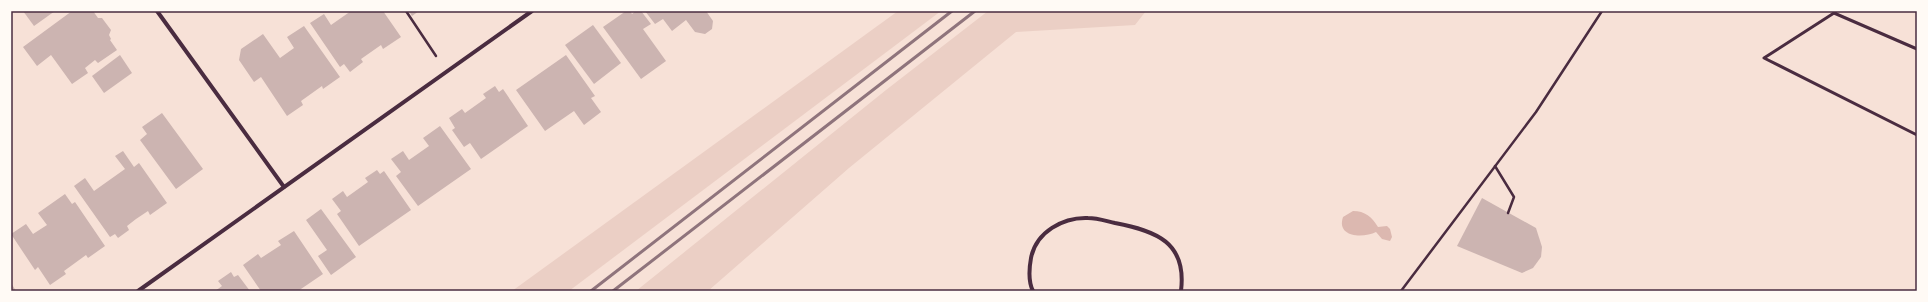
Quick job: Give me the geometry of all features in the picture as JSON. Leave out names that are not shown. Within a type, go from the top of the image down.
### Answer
[{"type":"street","points":[[157,11],[284,187]]},
{"type":"street","points":[[138,291],[532,11]]},
{"type":"street","points":[[1033,291],[1029,270],[1032,253],[1040,238],[1054,226],[1065,221],[1071,219],[1088,218],[1146,230],[1166,242],[1177,256],[1182,273],[1181,291]]},
{"type":"lane","points":[[1917,49],[1835,12],[1764,58],[1917,135]]},
{"type":"path","points":[[406,11],[446,72]]},
{"type":"path","points":[[1401,291],[1536,112],[1602,11]]},
{"type":"path","points":[[1495,166],[1514,197],[1508,212]]},
{"type":"shaded area","points":[[898,11],[941,11],[569,291],[512,291]]},
{"type":"shaded area","points":[[988,11],[1146,11],[1135,25],[1016,32],[849,168],[708,291],[636,291],[886,90]]},
{"type":"shaded area","points":[[1353,211],[1368,215],[1378,227],[1387,226],[1390,229],[1392,237],[1390,241],[1382,239],[1376,232],[1365,235],[1352,235],[1347,233],[1342,224],[1343,217]]},
{"type":"building","points":[[23,11],[55,11],[34,26]]},
{"type":"building","points":[[72,11],[93,11],[98,18],[102,18],[111,30],[109,35],[110,40],[117,50],[98,63],[95,60],[85,68],[88,73],[72,84],[51,55],[37,66],[23,47]]},
{"type":"building","points":[[351,11],[383,11],[401,37],[383,49],[381,45],[361,59],[363,62],[350,72],[344,64],[340,67],[310,23],[324,14],[331,25]]},
{"type":"building","points":[[409,11],[419,11],[412,16]]},
{"type":"building","points":[[626,11],[630,11],[632,14],[636,11],[641,11],[651,24],[643,29],[666,61],[641,79],[603,27]]},
{"type":"building","points":[[645,11],[706,11],[713,21],[712,29],[705,34],[695,32],[686,20],[672,31],[663,19],[655,24]]},
{"type":"building","points":[[593,25],[621,63],[594,84],[565,45]]},
{"type":"building","points":[[304,26],[340,77],[323,89],[322,86],[301,101],[303,105],[287,116],[261,77],[254,82],[239,60],[241,49],[263,34],[280,58],[294,48],[287,37]]},
{"type":"building","points":[[120,55],[132,73],[104,93],[92,76]]},
{"type":"building","points":[[566,55],[595,96],[591,98],[601,112],[584,125],[574,111],[545,131],[516,90]]},
{"type":"building","points":[[495,86],[499,92],[503,89],[528,126],[481,159],[470,143],[464,147],[452,130],[455,128],[449,118],[462,109],[465,113],[486,98],[483,94]]},
{"type":"building","points":[[162,113],[203,169],[176,189],[140,140],[147,134],[142,127]]},
{"type":"building","points":[[440,126],[471,169],[418,206],[396,176],[401,172],[391,159],[403,151],[409,160],[429,146],[423,138]]},
{"type":"building","points":[[123,151],[134,167],[139,163],[167,203],[150,215],[148,211],[136,219],[127,226],[129,230],[118,238],[115,234],[110,237],[74,186],[85,178],[94,191],[125,169],[115,156]]},
{"type":"building","points":[[377,170],[380,174],[384,171],[411,210],[359,246],[337,214],[341,211],[332,199],[343,191],[347,197],[368,182],[365,178]]},
{"type":"building","points":[[65,194],[72,204],[75,202],[105,246],[88,258],[86,255],[64,271],[66,274],[50,285],[38,267],[35,270],[11,234],[26,224],[33,234],[47,225],[38,213]]},
{"type":"building","points":[[1482,198],[1536,228],[1542,247],[1541,257],[1533,268],[1522,273],[1457,246]]},
{"type":"building","points":[[321,209],[356,257],[331,275],[318,256],[327,250],[306,220]]},
{"type":"building","points":[[294,231],[323,274],[298,291],[261,291],[243,265],[258,254],[261,258],[281,245],[278,241]]},
{"type":"building","points":[[231,272],[234,277],[238,275],[250,291],[215,291],[222,286],[218,281]]},
{"type":"building","points":[[11,283],[16,291],[11,291]]},
{"type":"railway","points":[[591,291],[952,11]]},
{"type":"railway","points":[[613,291],[975,11]]}]
